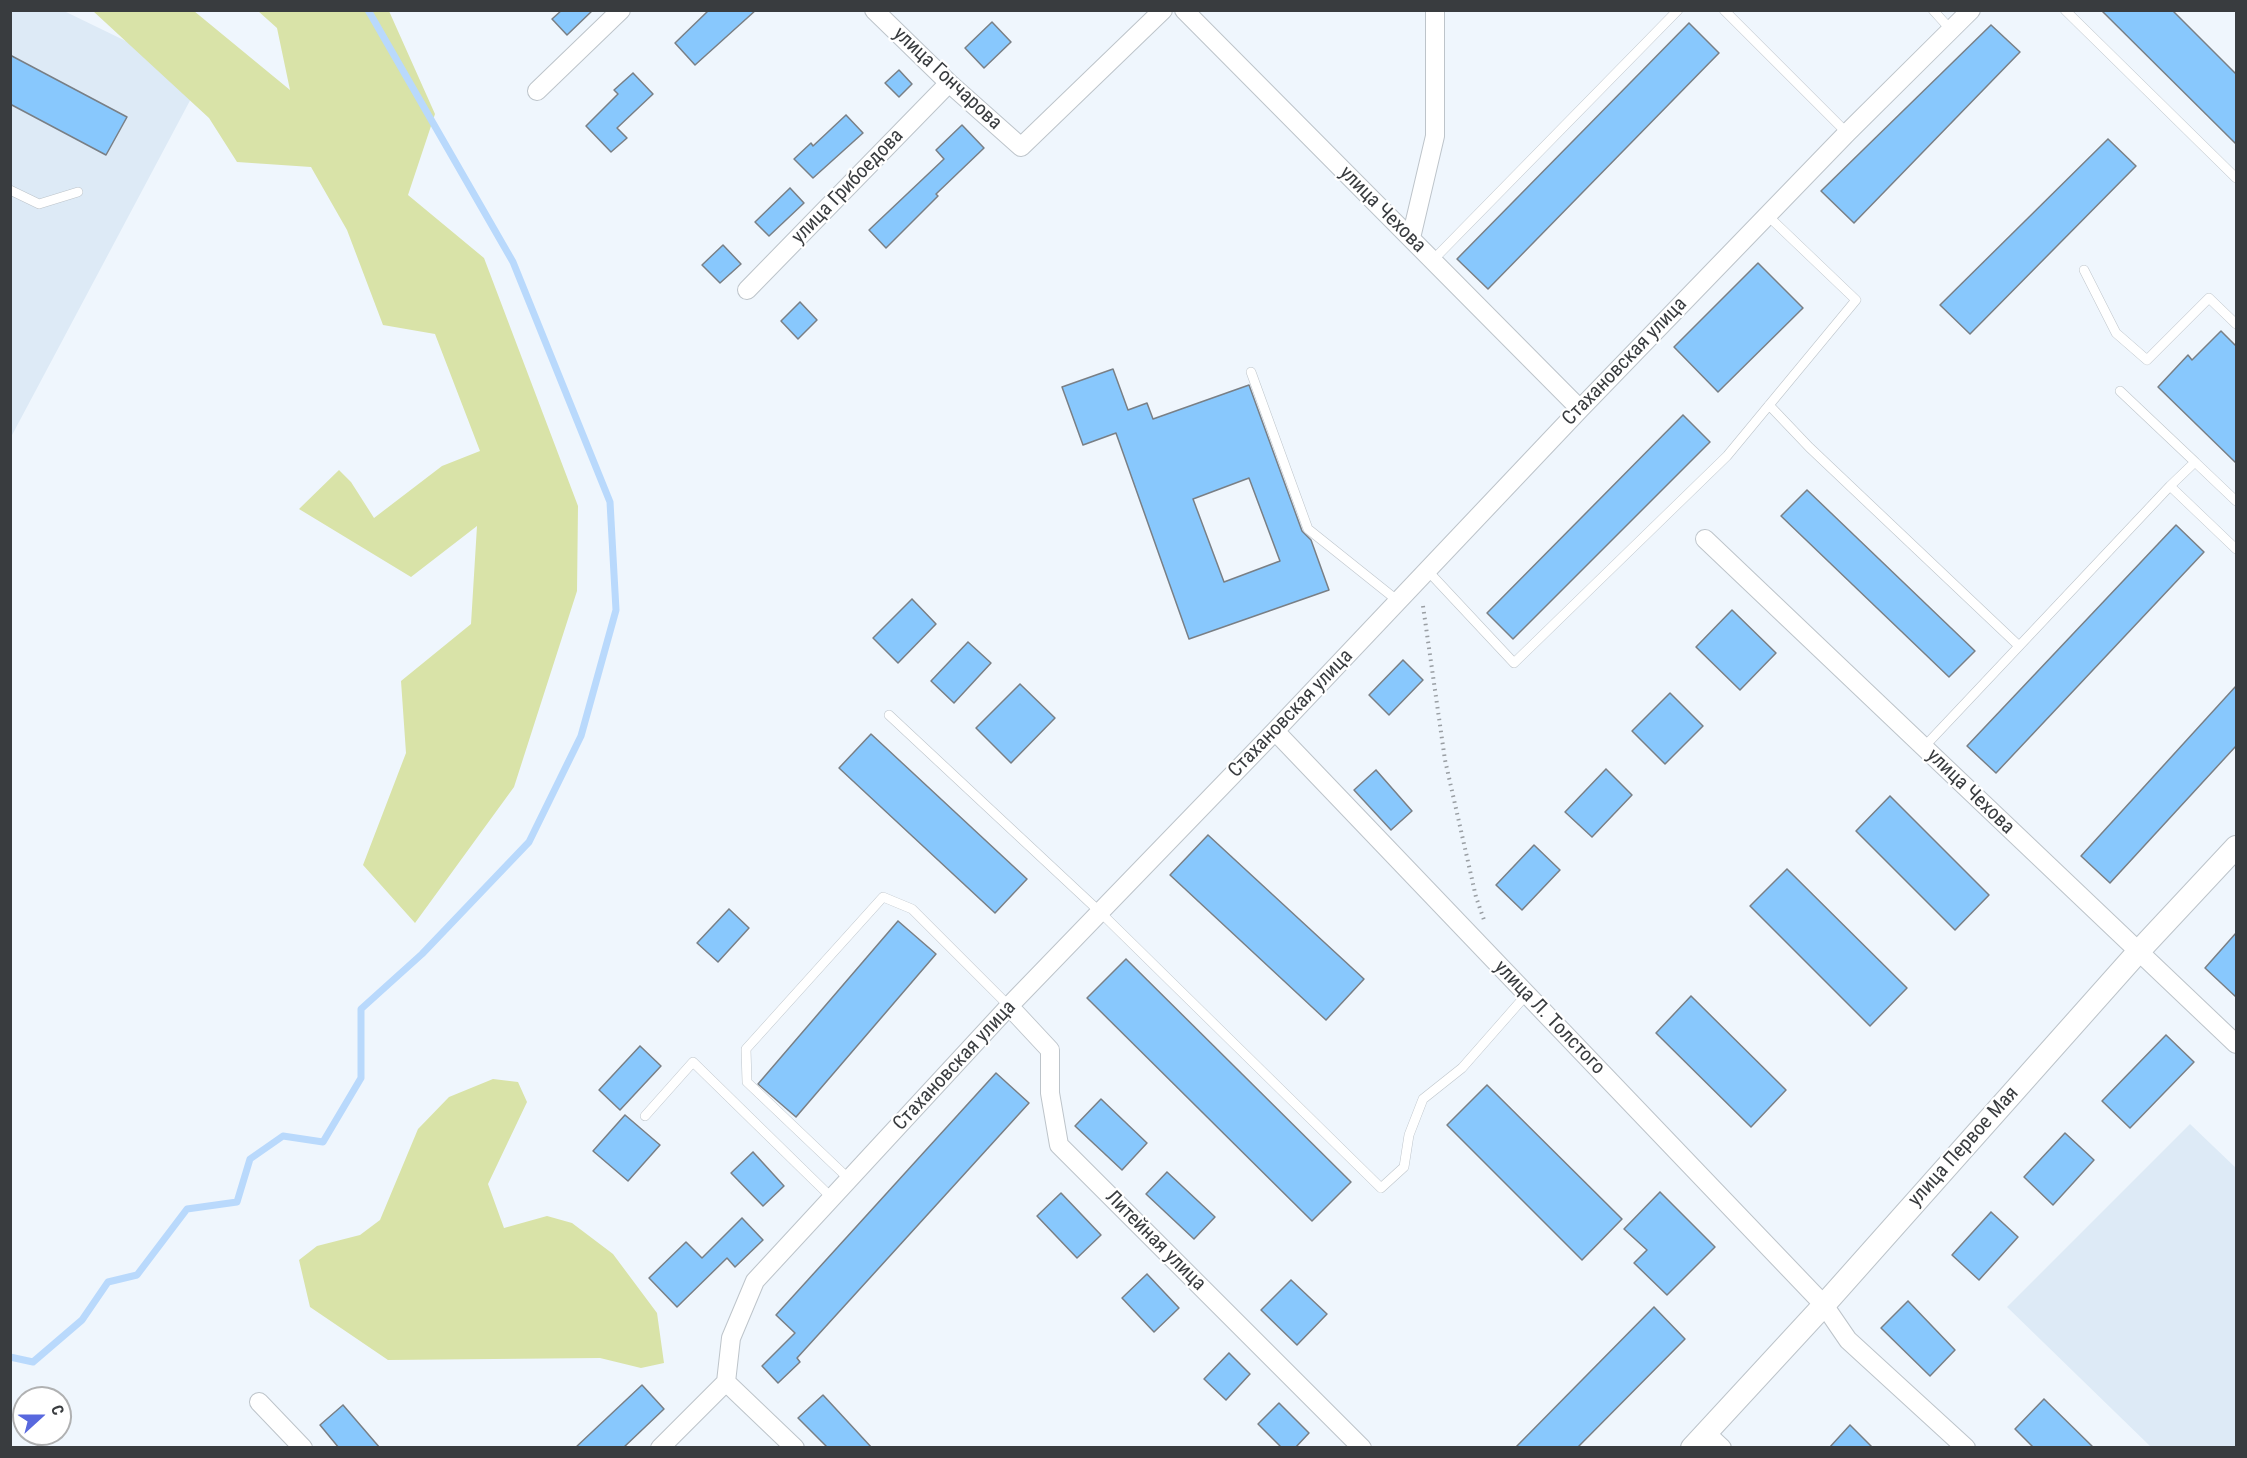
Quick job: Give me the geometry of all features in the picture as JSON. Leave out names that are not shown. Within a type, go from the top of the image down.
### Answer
[{"type":"street","points":[[537,91],[621,10]]},
{"type":"street","name":"улица Гончарова","points":[[874,10],[949,83],[1021,147],[1163,10]]},
{"type":"street","name":"улица Чехова","points":[[1184,10],[1580,409]]},
{"type":"street","points":[[1411,238],[1435,136],[1435,10]]},
{"type":"street","name":"Стахановская улица","points":[[726,1383],[731,1338],[755,1281],[1009,1006],[1275,731],[1580,409],[1846,133],[1971,10]]},
{"type":"street","name":"улица Грибоедова","points":[[747,290],[949,83]]},
{"type":"street","name":"улица Чехова","points":[[1705,539],[2138,952],[2234,1037]]},
{"type":"street","name":"улица Л. Толстого","points":[[1275,731],[1824,1305],[1848,1340],[1966,1448]]},
{"type":"street","name":"улица Первое Мая","points":[[1707,1443],[1824,1305],[2138,952],[2236,848]]},
{"type":"street","name":"Литейная улица","points":[[1009,1006],[1050,1050],[1050,1093],[1059,1145],[1362,1448]]},
{"type":"street","points":[[660,1448],[726,1383],[795,1448]]},
{"type":"street","points":[[259,1402],[303,1448]]},
{"type":"lane","points":[[1432,261],[1678,10]]},
{"type":"lane","points":[[1724,10],[1846,133]]},
{"type":"lane","points":[[1933,10],[1951,30]]},
{"type":"lane","points":[[2065,10],[2236,178]]},
{"type":"lane","points":[[10,190],[39,204],[78,192]]},
{"type":"lane","points":[[1427,570],[1514,663],[1727,456],[1856,300],[1767,215]]},
{"type":"lane","points":[[2084,270],[2116,333],[2146,360],[2209,298],[2236,324]]},
{"type":"lane","points":[[1251,372],[1308,529],[1398,601]]},
{"type":"lane","points":[[2120,391],[2236,501]]},
{"type":"lane","points":[[1769,405],[1809,447],[2019,646]]},
{"type":"lane","points":[[1924,747],[2195,462]]},
{"type":"lane","points":[[2170,486],[2236,549]]},
{"type":"lane","points":[[890,715],[1100,912],[1381,1188],[1404,1167],[1409,1135],[1423,1099],[1462,1068],[1527,994]]},
{"type":"lane","points":[[849,1179],[747,1082],[746,1049],[883,897],[912,909],[1009,1006]]},
{"type":"lane","points":[[645,1116],[693,1062],[832,1198]]},
{"type":"path","points":[[1423,606],[1445,760],[1476,897],[1487,931]]},
{"type":"shaded area","points":[[11,11],[64,11],[202,78],[11,437],[11,104],[126,117],[11,55]]},
{"type":"shaded area","points":[[2190,1124],[2236,1168],[2236,1447],[2151,1447],[2007,1307]]},
{"type":"green space","points":[[93,11],[194,11],[290,90],[277,28],[258,11],[389,11],[435,114],[408,195],[484,258],[578,506],[577,591],[514,787],[415,923],[363,865],[406,753],[401,681],[471,624],[477,526],[411,577],[299,509],[339,470],[351,482],[374,518],[442,466],[480,451],[435,334],[383,325],[347,230],[311,167],[237,162],[209,118]]},
{"type":"green space","points":[[493,1079],[518,1082],[527,1102],[488,1184],[504,1228],[547,1216],[572,1223],[613,1254],[657,1313],[664,1363],[641,1368],[600,1358],[388,1360],[310,1307],[299,1260],[317,1246],[360,1235],[380,1220],[418,1129],[449,1097]]},
{"type":"building","points":[[562,10],[593,10],[567,35],[552,19]]},
{"type":"building","points":[[709,10],[756,10],[695,65],[675,43]]},
{"type":"building","points":[[2101,10],[2172,10],[2236,74],[2236,144]]},
{"type":"building","points":[[992,22],[1011,42],[984,68],[965,48]]},
{"type":"building","points":[[1689,23],[1719,53],[1488,289],[1457,259]]},
{"type":"building","points":[[1991,25],[2020,52],[1854,223],[1821,191]]},
{"type":"building","points":[[10,55],[127,117],[106,155],[10,104]]},
{"type":"building","points":[[899,70],[912,84],[899,97],[885,83]]},
{"type":"building","points":[[633,73],[653,94],[617,128],[627,138],[611,152],[586,126],[618,94],[614,90]]},
{"type":"building","points":[[846,115],[863,133],[813,178],[794,159],[811,143],[813,146]]},
{"type":"building","points":[[962,125],[984,148],[936,194],[938,196],[886,248],[869,230],[944,159],[936,150]]},
{"type":"building","points":[[2108,139],[2136,166],[1970,334],[1940,305]]},
{"type":"building","points":[[790,188],[804,203],[769,236],[755,222]]},
{"type":"building","points":[[723,245],[741,264],[720,283],[702,265]]},
{"type":"building","points":[[1758,263],[1803,308],[1718,392],[1674,347]]},
{"type":"building","points":[[800,302],[817,320],[798,339],[781,321]]},
{"type":"building","points":[[2221,331],[2236,346],[2236,463],[2158,387],[2188,355],[2192,360]]},
{"type":"building","points":[[1113,369],[1128,410],[1147,403],[1153,419],[1249,385],[1302,531],[1311,540],[1329,590],[1189,639],[1116,433],[1083,445],[1062,387]],"holes":[[[1249,478],[1280,561],[1224,582],[1193,499]]]},
{"type":"building","points":[[1683,415],[1710,442],[1513,639],[1487,613]]},
{"type":"building","points":[[1807,490],[1975,651],[1949,677],[1781,516]]},
{"type":"building","points":[[2176,525],[2204,552],[1996,773],[1967,746]]},
{"type":"building","points":[[912,599],[936,624],[898,663],[873,638]]},
{"type":"building","points":[[1732,610],[1776,653],[1740,690],[1696,647]]},
{"type":"building","points":[[968,642],[991,663],[954,703],[931,681]]},
{"type":"building","points":[[1403,660],[1423,680],[1389,715],[1369,695]]},
{"type":"building","points":[[1020,684],[1055,718],[1011,763],[976,728]]},
{"type":"building","points":[[2236,686],[2236,746],[2110,883],[2081,856]]},
{"type":"building","points":[[1670,693],[1703,726],[1665,764],[1632,731]]},
{"type":"building","points":[[871,734],[1027,879],[995,913],[839,768]]},
{"type":"building","points":[[1606,769],[1632,795],[1592,837],[1565,812]]},
{"type":"building","points":[[1376,770],[1412,811],[1391,830],[1354,790]]},
{"type":"building","points":[[1890,796],[1989,895],[1955,930],[1856,831]]},
{"type":"building","points":[[1208,835],[1364,979],[1326,1020],[1170,875]]},
{"type":"building","points":[[1534,845],[1560,870],[1522,910],[1496,885]]},
{"type":"building","points":[[1787,869],[1907,988],[1870,1026],[1750,906]]},
{"type":"building","points":[[729,909],[749,928],[718,962],[697,943]]},
{"type":"building","points":[[898,921],[936,954],[796,1117],[758,1084]]},
{"type":"building","points":[[2236,933],[2236,997],[2205,968]]},
{"type":"building","points":[[1126,959],[1351,1182],[1312,1221],[1087,998]]},
{"type":"building","points":[[1691,996],[1786,1090],[1751,1127],[1656,1033]]},
{"type":"building","points":[[2166,1035],[2194,1062],[2130,1128],[2102,1101]]},
{"type":"building","points":[[640,1046],[661,1066],[620,1110],[599,1090]]},
{"type":"building","points":[[996,1073],[1029,1103],[797,1358],[800,1362],[778,1383],[762,1366],[795,1333],[776,1315]]},
{"type":"building","points":[[1487,1085],[1622,1219],[1582,1260],[1447,1125]]},
{"type":"building","points":[[1101,1099],[1147,1143],[1122,1170],[1075,1126]]},
{"type":"building","points":[[625,1115],[660,1145],[628,1181],[593,1151]]},
{"type":"building","points":[[2065,1133],[2094,1160],[2053,1205],[2024,1177]]},
{"type":"building","points":[[753,1152],[784,1186],[763,1206],[731,1173]]},
{"type":"building","points":[[1167,1172],[1215,1217],[1194,1239],[1146,1194]]},
{"type":"building","points":[[1660,1192],[1715,1247],[1667,1295],[1634,1263],[1647,1250],[1624,1229]]},
{"type":"building","points":[[1061,1193],[1101,1235],[1077,1258],[1037,1216]]},
{"type":"building","points":[[1991,1212],[2018,1237],[1979,1280],[1952,1255]]},
{"type":"building","points":[[742,1218],[763,1240],[735,1267],[727,1258],[677,1307],[649,1278],[686,1242],[702,1258]]},
{"type":"building","points":[[1147,1274],[1179,1308],[1154,1332],[1122,1298]]},
{"type":"building","points":[[1291,1280],[1327,1314],[1297,1345],[1261,1310]]},
{"type":"building","points":[[1908,1301],[1955,1350],[1930,1376],[1881,1328]]},
{"type":"building","points":[[1654,1307],[1685,1339],[1577,1448],[1515,1448]]},
{"type":"building","points":[[1229,1353],[1250,1374],[1226,1400],[1204,1379]]},
{"type":"building","points":[[642,1385],[664,1409],[623,1448],[575,1448]]},
{"type":"building","points":[[823,1395],[872,1448],[828,1448],[798,1418]]},
{"type":"building","points":[[2044,1399],[2094,1448],[2034,1448],[2015,1429]]},
{"type":"building","points":[[1279,1403],[1309,1433],[1295,1448],[1282,1448],[1258,1424]]},
{"type":"building","points":[[343,1405],[380,1448],[339,1448],[320,1425]]},
{"type":"building","points":[[1850,1425],[1873,1448],[1829,1448]]},
{"type":"waterway","points":[[10,1357],[33,1362],[82,1320],[108,1282],[137,1275],[187,1209],[237,1202],[250,1159],[283,1136],[323,1142],[361,1078],[361,1009],[422,954],[529,842],[581,736],[616,610],[610,502],[513,262],[368,10]]}]
